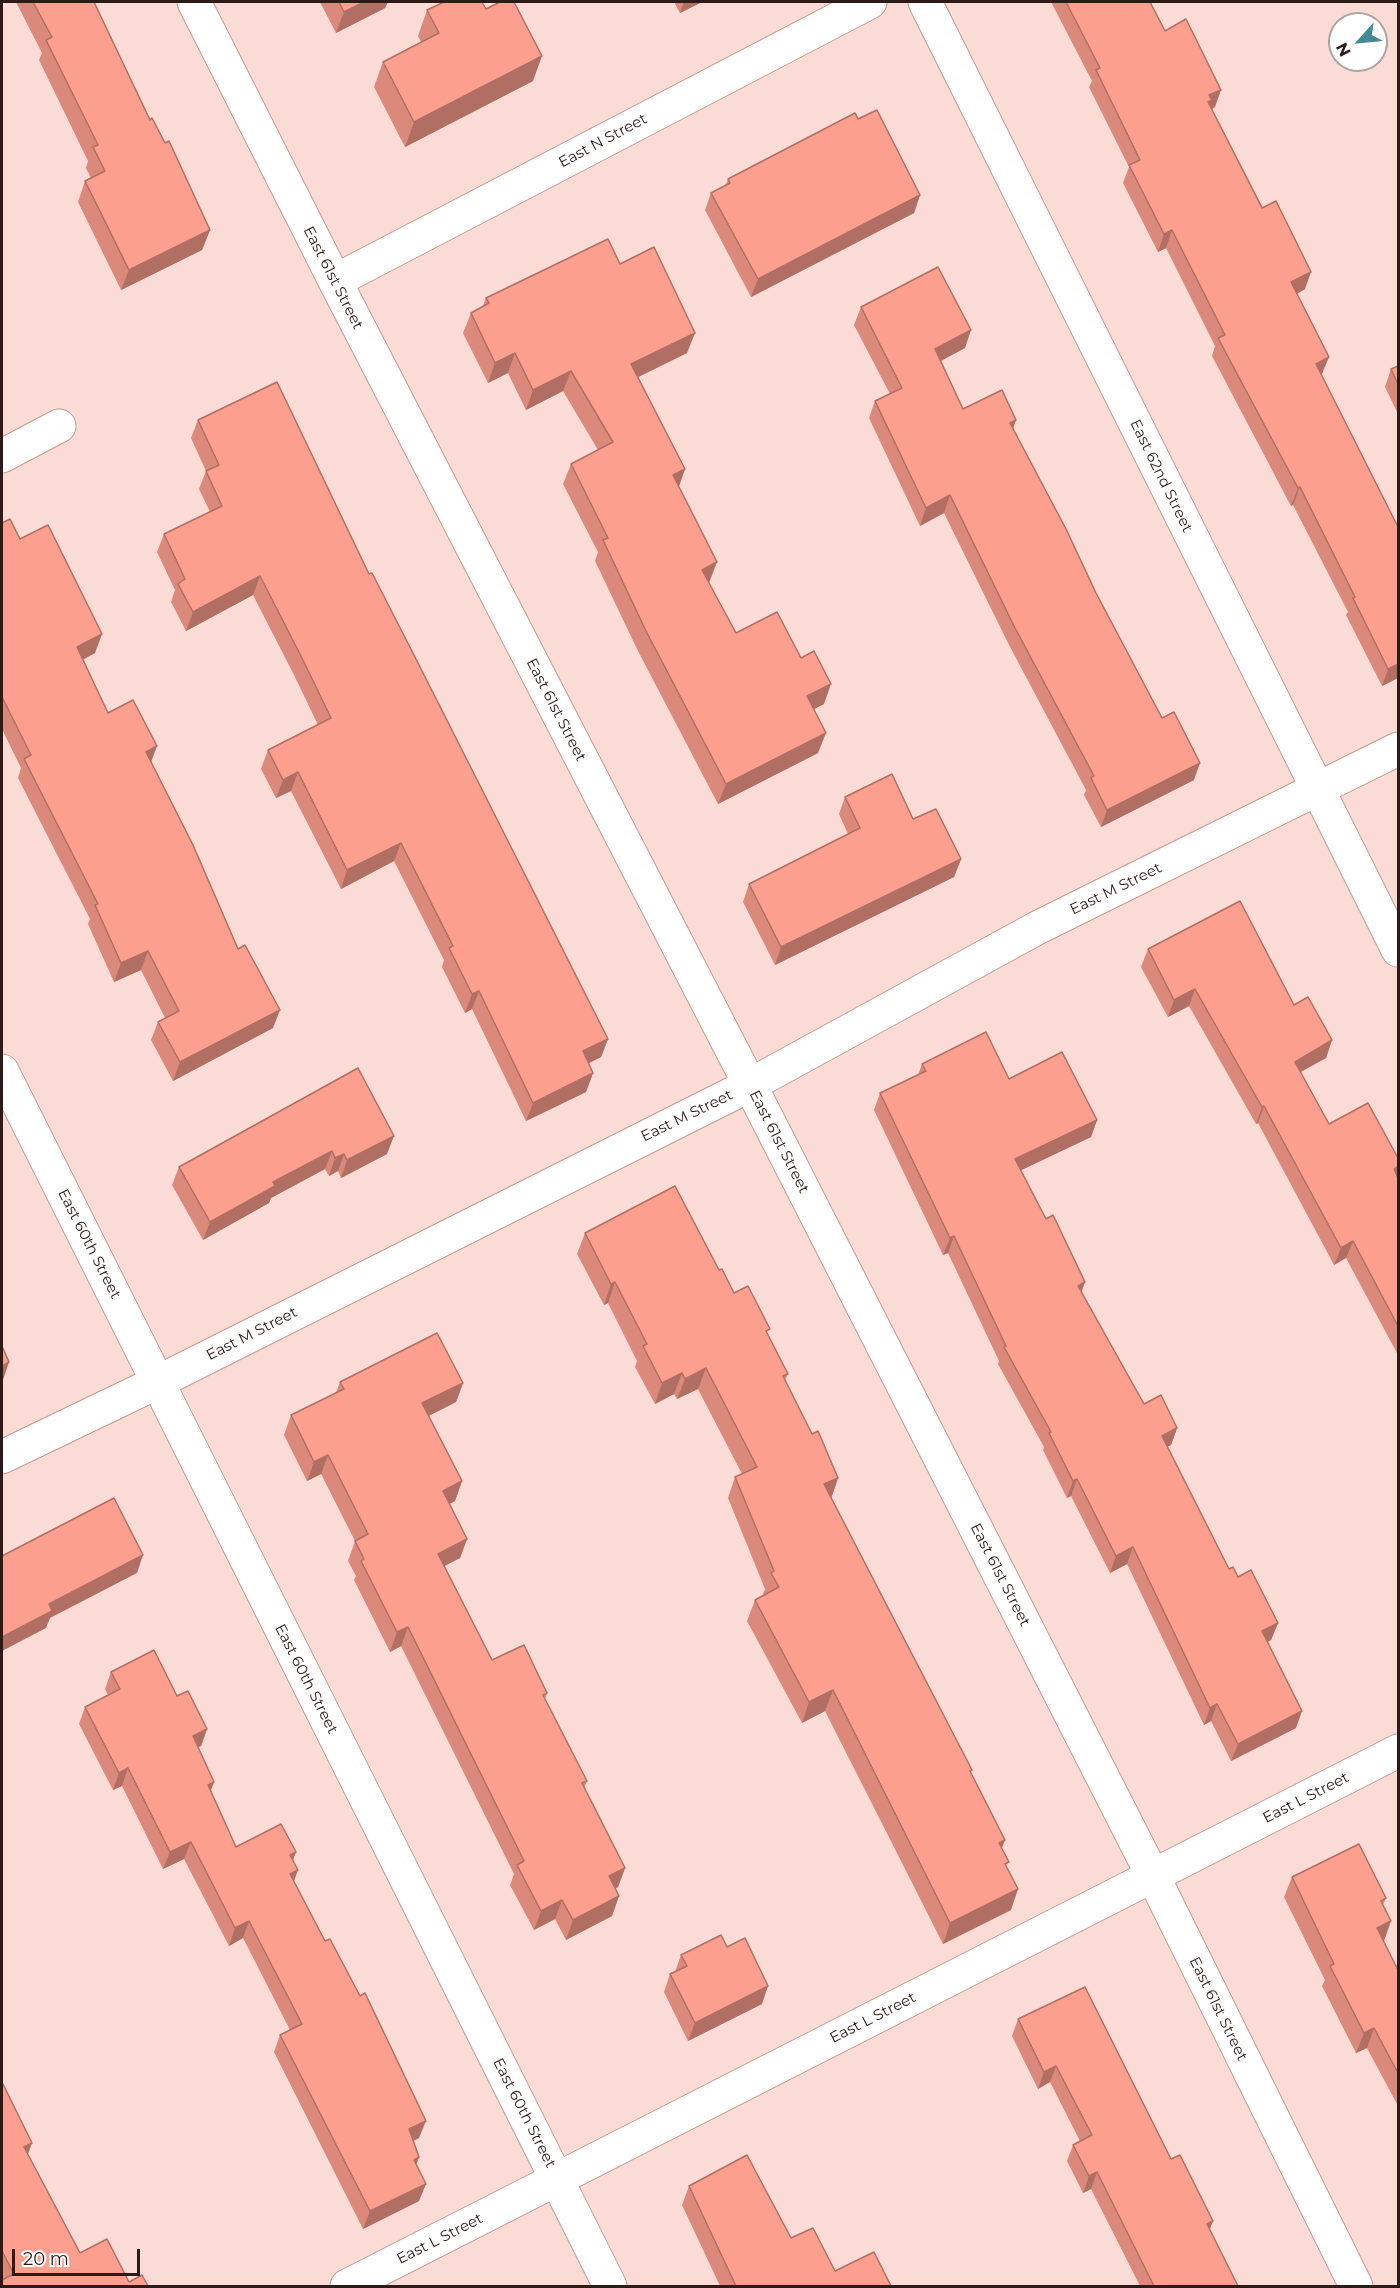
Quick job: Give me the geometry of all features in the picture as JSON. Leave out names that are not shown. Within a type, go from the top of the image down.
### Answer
[{"type":"street","name":"East 61st Street","points":[[194,2],[335,281],[750,1084],[1153,1876],[1356,2286]]},
{"type":"street","name":"East N Street","points":[[335,281],[870,2]]},
{"type":"street","name":"East 62nd Street","points":[[925,2],[1398,950]]},
{"type":"street","points":[[2,456],[59,426]]},
{"type":"street","name":"East M Street","points":[[2,1457],[158,1382],[750,1084],[1037,928],[1398,748]]},
{"type":"street","name":"East 60th Street","points":[[2,1071],[610,2286]]},
{"type":"street","name":"East L Street","points":[[347,2286],[1398,1751]]},
{"type":"building","points":[[33,2],[94,2],[150,120],[152,118],[165,143],[169,141],[210,230],[129,270],[85,181],[105,171],[93,147],[98,145],[46,40],[52,37]]},
{"type":"building","points":[[339,2],[364,2],[344,12]]},
{"type":"building","points":[[444,2],[482,2],[486,9],[500,2],[514,2],[542,56],[414,122],[383,62],[439,33],[427,10]]},
{"type":"building","points":[[1066,2],[1150,2],[1165,31],[1186,19],[1221,90],[1209,95],[1212,100],[1208,102],[1262,208],[1276,201],[1311,272],[1291,282],[1329,357],[1316,364],[1398,527],[1398,664],[1388,669],[1300,487],[1298,488],[1218,338],[1225,335],[1172,230],[1164,234],[1129,165],[1140,160],[1096,70],[1100,68]]},
{"type":"building","points":[[877,110],[920,195],[758,279],[711,193],[730,183],[728,179],[855,113],[858,119]]},
{"type":"building","points":[[608,239],[620,264],[654,247],[695,333],[631,364],[685,469],[673,475],[717,562],[702,570],[736,633],[777,612],[801,658],[814,651],[831,684],[807,696],[826,733],[726,784],[646,631],[603,540],[608,538],[571,464],[613,442],[571,371],[533,390],[515,353],[495,363],[471,313],[489,303],[486,298]]},
{"type":"building","points":[[938,267],[971,330],[935,349],[963,409],[1002,390],[1016,420],[1010,423],[1162,718],[1174,712],[1200,763],[1107,810],[1091,778],[1094,776],[1014,626],[950,495],[926,508],[875,401],[902,388],[861,307]]},
{"type":"building","points":[[1398,366],[1398,384],[1391,369]]},
{"type":"building","points":[[277,382],[369,574],[372,573],[608,1039],[583,1051],[593,1073],[533,1103],[479,991],[472,994],[449,948],[453,946],[401,843],[347,870],[298,772],[283,780],[268,750],[331,718],[260,576],[193,612],[178,584],[185,579],[164,534],[222,506],[206,471],[219,465],[198,420]]},
{"type":"building","points":[[10,519],[20,539],[48,525],[102,634],[77,647],[108,713],[133,700],[157,746],[146,752],[193,845],[238,949],[245,945],[280,1010],[180,1062],[158,1022],[179,1011],[148,951],[121,963],[95,905],[98,904],[24,759],[31,755],[2,697],[2,523]]},
{"type":"building","points":[[892,774],[913,819],[936,809],[961,859],[781,947],[749,884],[860,828],[845,797]]},
{"type":"building","points":[[1240,901],[1294,1005],[1308,997],[1332,1040],[1295,1062],[1329,1124],[1368,1103],[1398,1158],[1398,1166],[1394,1169],[1398,1178],[1398,1326],[1353,1241],[1341,1248],[1264,1106],[1262,1107],[1195,989],[1174,1000],[1148,949]]},
{"type":"building","points":[[986,1032],[1009,1079],[1062,1052],[1097,1120],[1015,1159],[1046,1219],[1053,1215],[1085,1282],[1078,1286],[1144,1404],[1161,1395],[1177,1428],[1162,1436],[1229,1569],[1233,1567],[1238,1577],[1251,1570],[1278,1623],[1262,1631],[1302,1711],[1238,1744],[1217,1704],[1210,1708],[1133,1547],[1116,1556],[1077,1479],[1073,1481],[1049,1433],[1051,1432],[1004,1347],[1006,1346],[954,1236],[950,1238],[880,1093],[926,1071],[922,1064]]},
{"type":"building","points":[[358,1068],[394,1136],[347,1160],[344,1154],[335,1158],[332,1151],[273,1182],[275,1186],[210,1222],[179,1167]]},
{"type":"building","points":[[675,1186],[719,1270],[722,1269],[734,1293],[748,1286],[770,1329],[766,1331],[788,1374],[783,1376],[812,1434],[818,1431],[838,1478],[824,1484],[972,1770],[970,1771],[1005,1840],[999,1843],[1009,1862],[1005,1864],[1018,1889],[950,1923],[833,1690],[809,1702],[755,1600],[779,1587],[771,1573],[774,1571],[735,1477],[757,1467],[706,1368],[685,1379],[682,1373],[662,1383],[643,1346],[647,1344],[615,1282],[611,1284],[585,1233]]},
{"type":"building","points":[[437,1333],[463,1383],[422,1403],[462,1481],[443,1491],[467,1539],[438,1554],[492,1660],[524,1645],[547,1693],[543,1695],[587,1781],[582,1783],[625,1868],[609,1876],[619,1896],[573,1920],[562,1900],[541,1911],[517,1865],[524,1861],[408,1627],[397,1632],[361,1561],[364,1559],[355,1541],[368,1534],[328,1455],[314,1462],[291,1415],[344,1389],[340,1382]]},
{"type":"building","points":[[2,1346],[9,1362],[2,1366]]},
{"type":"building","points":[[114,1498],[143,1555],[49,1604],[52,1611],[2,1637],[2,1556]]},
{"type":"building","points":[[154,1650],[177,1696],[188,1691],[207,1729],[193,1736],[214,1782],[208,1785],[236,1847],[281,1824],[296,1852],[290,1855],[298,1870],[290,1874],[325,1941],[330,1939],[360,1996],[365,1993],[426,2121],[409,2129],[419,2157],[414,2160],[426,2184],[370,2211],[280,2035],[302,2024],[249,1921],[235,1928],[191,1842],[170,1852],[128,1768],[119,1773],[85,1707],[120,1689],[111,1672]]},
{"type":"building","points":[[1359,1844],[1386,1898],[1381,1901],[1391,1921],[1377,1928],[1398,1970],[1398,2073],[1374,2028],[1364,2033],[1330,1966],[1334,1964],[1292,1877]]},
{"type":"building","points":[[721,1935],[727,1947],[745,1938],[768,1986],[695,2023],[670,1974],[687,1966],[681,1955]]},
{"type":"building","points":[[1085,1987],[1171,2159],[1180,2155],[1213,2221],[1207,2224],[1238,2286],[1154,2286],[1097,2172],[1089,2176],[1073,2145],[1092,2135],[1056,2066],[1044,2072],[1018,2019]]},
{"type":"building","points":[[2,2082],[32,2143],[24,2147],[80,2253],[107,2239],[129,2282],[142,2275],[148,2286],[2,2286],[2,2280],[14,2274],[2,2251]]},
{"type":"building","points":[[747,2155],[791,2238],[813,2228],[835,2271],[874,2252],[891,2286],[736,2286],[689,2186]]}]
